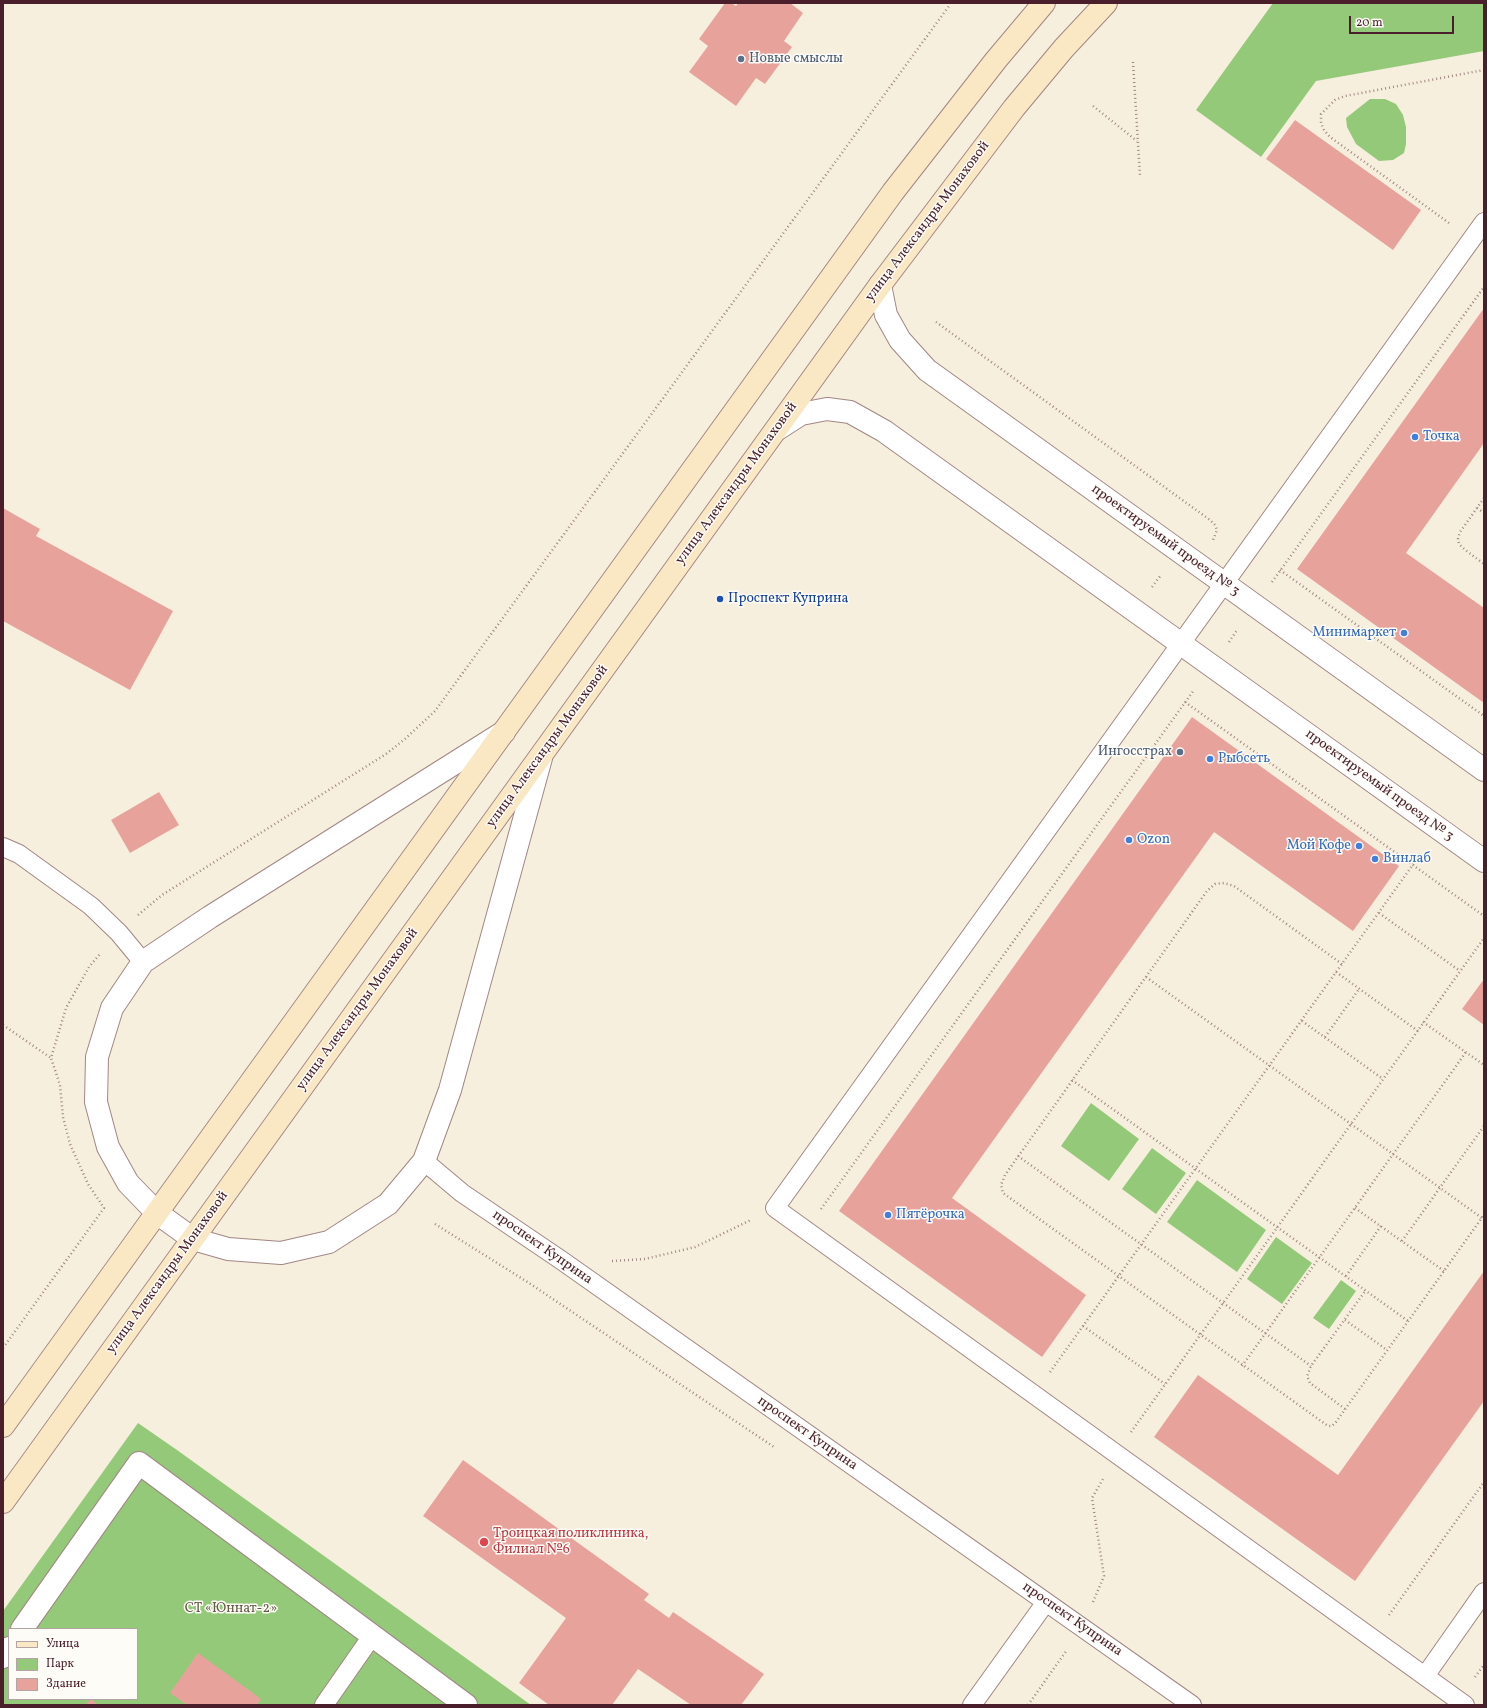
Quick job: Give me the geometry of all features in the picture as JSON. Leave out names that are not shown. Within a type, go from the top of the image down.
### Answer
[{"type":"main road","points":[[3,1426],[893,192],[996,60],[1044,3]]},
{"type":"main road","name":"улица Александры Монаховой","points":[[3,1502],[541,758],[880,285],[1014,108],[1064,48],[1106,3]]},
{"type":"street","name":"проектируемый проезд № 3","points":[[880,285],[886,315],[900,340],[927,370],[1484,770]]},
{"type":"street","name":"проектируемый проезд № 3","points":[[775,430],[802,414],[827,408],[850,412],[884,431],[1484,861]]},
{"type":"street","points":[[505,731],[210,917],[143,962],[112,1008],[97,1057],[96,1102],[108,1147],[128,1183],[157,1213],[193,1239],[228,1249],[281,1253],[329,1242],[388,1204],[424,1161],[450,1090],[541,758]]},
{"type":"street","points":[[23,1628],[139,1463],[466,1705]]},
{"type":"lane","points":[[1465,1705],[775,1208],[1484,222]]},
{"type":"lane","points":[[3,847],[19,854],[91,906],[119,934],[143,962]]},
{"type":"lane","name":"проспект Куприна","points":[[424,1161],[462,1193],[561,1260],[1192,1705]]},
{"type":"lane","points":[[1424,1676],[1484,1592]]},
{"type":"lane","points":[[972,1705],[1046,1602]]},
{"type":"lane","points":[[324,1705],[372,1636]]},
{"type":"path","points":[[3,1348],[104,1208],[88,1184],[70,1144],[63,1117],[60,1085],[51,1058],[66,1008],[89,967],[125,926],[162,895],[386,754],[405,739],[435,710],[949,6]]},
{"type":"path","points":[[1133,62],[1140,176]]},
{"type":"path","points":[[1472,239],[1330,137],[1324,130],[1321,123],[1322,114],[1335,100],[1345,96],[1484,70]]},
{"type":"path","points":[[1093,106],[1138,141]]},
{"type":"path","points":[[820,1211],[1484,287]]},
{"type":"path","points":[[936,322],[1210,520],[1216,525],[1217,530],[1212,542]]},
{"type":"path","points":[[1484,498],[1460,532],[1458,539],[1459,544],[1464,549],[1484,564]]},
{"type":"path","points":[[1477,508],[1484,513]]},
{"type":"path","points":[[1135,611],[1178,551]]},
{"type":"path","points":[[1280,570],[1484,716]]},
{"type":"path","points":[[1185,702],[1484,916]]},
{"type":"path","points":[[1049,1374],[1423,850]]},
{"type":"path","points":[[1146,977],[1393,1154],[1483,1216],[1346,1409],[1332,1426],[1325,1425],[1118,1277],[1003,1193],[1001,1185],[1005,1175],[1072,1080],[1207,891],[1215,884],[1224,883],[1234,886],[1342,964]]},
{"type":"path","points":[[1379,913],[1460,971]]},
{"type":"path","points":[[1130,1433],[1484,938]]},
{"type":"path","points":[[1336,972],[1418,1030]]},
{"type":"path","points":[[1325,1037],[1359,989]]},
{"type":"path","points":[[1302,1020],[1383,1079]]},
{"type":"path","points":[[1423,1022],[1484,1065]]},
{"type":"path","points":[[3,1025],[51,1058]]},
{"type":"path","points":[[1242,1366],[1466,1052]]},
{"type":"path","points":[[1072,1080],[1408,1321]]},
{"type":"path","points":[[1402,1241],[1484,1126]]},
{"type":"path","points":[[1018,1156],[1311,1366]]},
{"type":"path","points":[[608,1261],[645,1259],[695,1247],[775,1208]]},
{"type":"path","points":[[1355,1208],[1444,1271]]},
{"type":"path","points":[[435,1224],[529,1283],[781,1451]]},
{"type":"path","points":[[1346,1276],[1381,1226]]},
{"type":"path","points":[[1346,1409],[1310,1384],[1307,1376],[1311,1366],[1366,1290]]},
{"type":"path","points":[[1344,1320],[1387,1350]]},
{"type":"path","points":[[1083,1326],[1165,1384]]},
{"type":"path","points":[[1387,1617],[1484,1482]]},
{"type":"path","points":[[1028,1705],[1082,1627],[1104,1576],[1092,1498]]},
{"type":"path","points":[[1474,1679],[1484,1665]]},
{"type":"green space","points":[[1273,3],[1484,3],[1484,51],[1316,81],[1261,157],[1196,110]]},
{"type":"green space","points":[[1370,99],[1385,99],[1396,104],[1403,115],[1406,127],[1406,144],[1404,153],[1393,160],[1379,161],[1356,144],[1347,127],[1346,118]]},
{"type":"green space","points":[[1091,1103],[1139,1139],[1109,1181],[1061,1146]]},
{"type":"green space","points":[[1152,1148],[1186,1173],[1156,1214],[1122,1189]]},
{"type":"green space","points":[[1197,1180],[1266,1230],[1237,1272],[1167,1222]]},
{"type":"green space","points":[[1276,1237],[1312,1263],[1282,1304],[1247,1279]]},
{"type":"green space","points":[[1341,1280],[1356,1291],[1329,1329],[1313,1318]]},
{"type":"green space","name":"СТ «Юннат-2»","points":[[138,1423],[531,1705],[3,1705],[3,1611]]},
{"type":"building","name":"Новые смыслы","points":[[725,3],[731,3],[736,6],[738,3],[790,3],[803,13],[784,41],[792,47],[765,84],[756,78],[736,106],[689,72],[708,46],[699,39]]},
{"type":"building","points":[[1295,120],[1421,210],[1393,250],[1266,159]]},
{"type":"building","points":[[1484,308],[1484,443],[1406,553],[1484,608],[1484,703],[1297,569]]},
{"type":"building","points":[[3,508],[40,529],[36,536],[173,611],[130,690],[3,621]]},
{"type":"building","points":[[1192,717],[1399,866],[1353,931],[1214,832],[952,1198],[1086,1295],[1042,1357],[839,1211]]},
{"type":"building","points":[[159,792],[179,825],[130,853],[111,820]]},
{"type":"building","points":[[1484,979],[1484,1025],[1462,1009]]},
{"type":"building","points":[[1484,1271],[1484,1401],[1355,1581],[1154,1437],[1198,1375],[1338,1475]]},
{"type":"building","points":[[463,1460],[649,1594],[644,1600],[669,1618],[673,1612],[764,1674],[741,1705],[691,1705],[638,1669],[612,1705],[549,1705],[519,1683],[566,1618],[423,1516]]},
{"type":"building","points":[[198,1653],[261,1699],[257,1705],[187,1705],[170,1693]]},
{"type":"building","points":[[90,1700],[92,1700],[98,1705],[85,1705]]},
{"type":"place","name":"Новые смыслы","points":[[741,59]]},
{"type":"place","name":"Точка","points":[[1415,437]]},
{"type":"place","name":"Проспект Куприна","points":[[720,599]]},
{"type":"place","name":"Минимаркет","points":[[1404,633]]},
{"type":"place","name":"Ингосстрах","points":[[1180,752]]},
{"type":"place","name":"Рыбсеть","points":[[1210,759]]},
{"type":"place","name":"Ozon","points":[[1129,840]]},
{"type":"place","name":"Мой Кофе","points":[[1359,846]]},
{"type":"place","name":"Винлаб","points":[[1375,859]]},
{"type":"place","name":"Пятёрочка","points":[[888,1215]]},
{"type":"place","name":"Троицкая поликлиника, Филиал №6","points":[[484,1542]]}]
